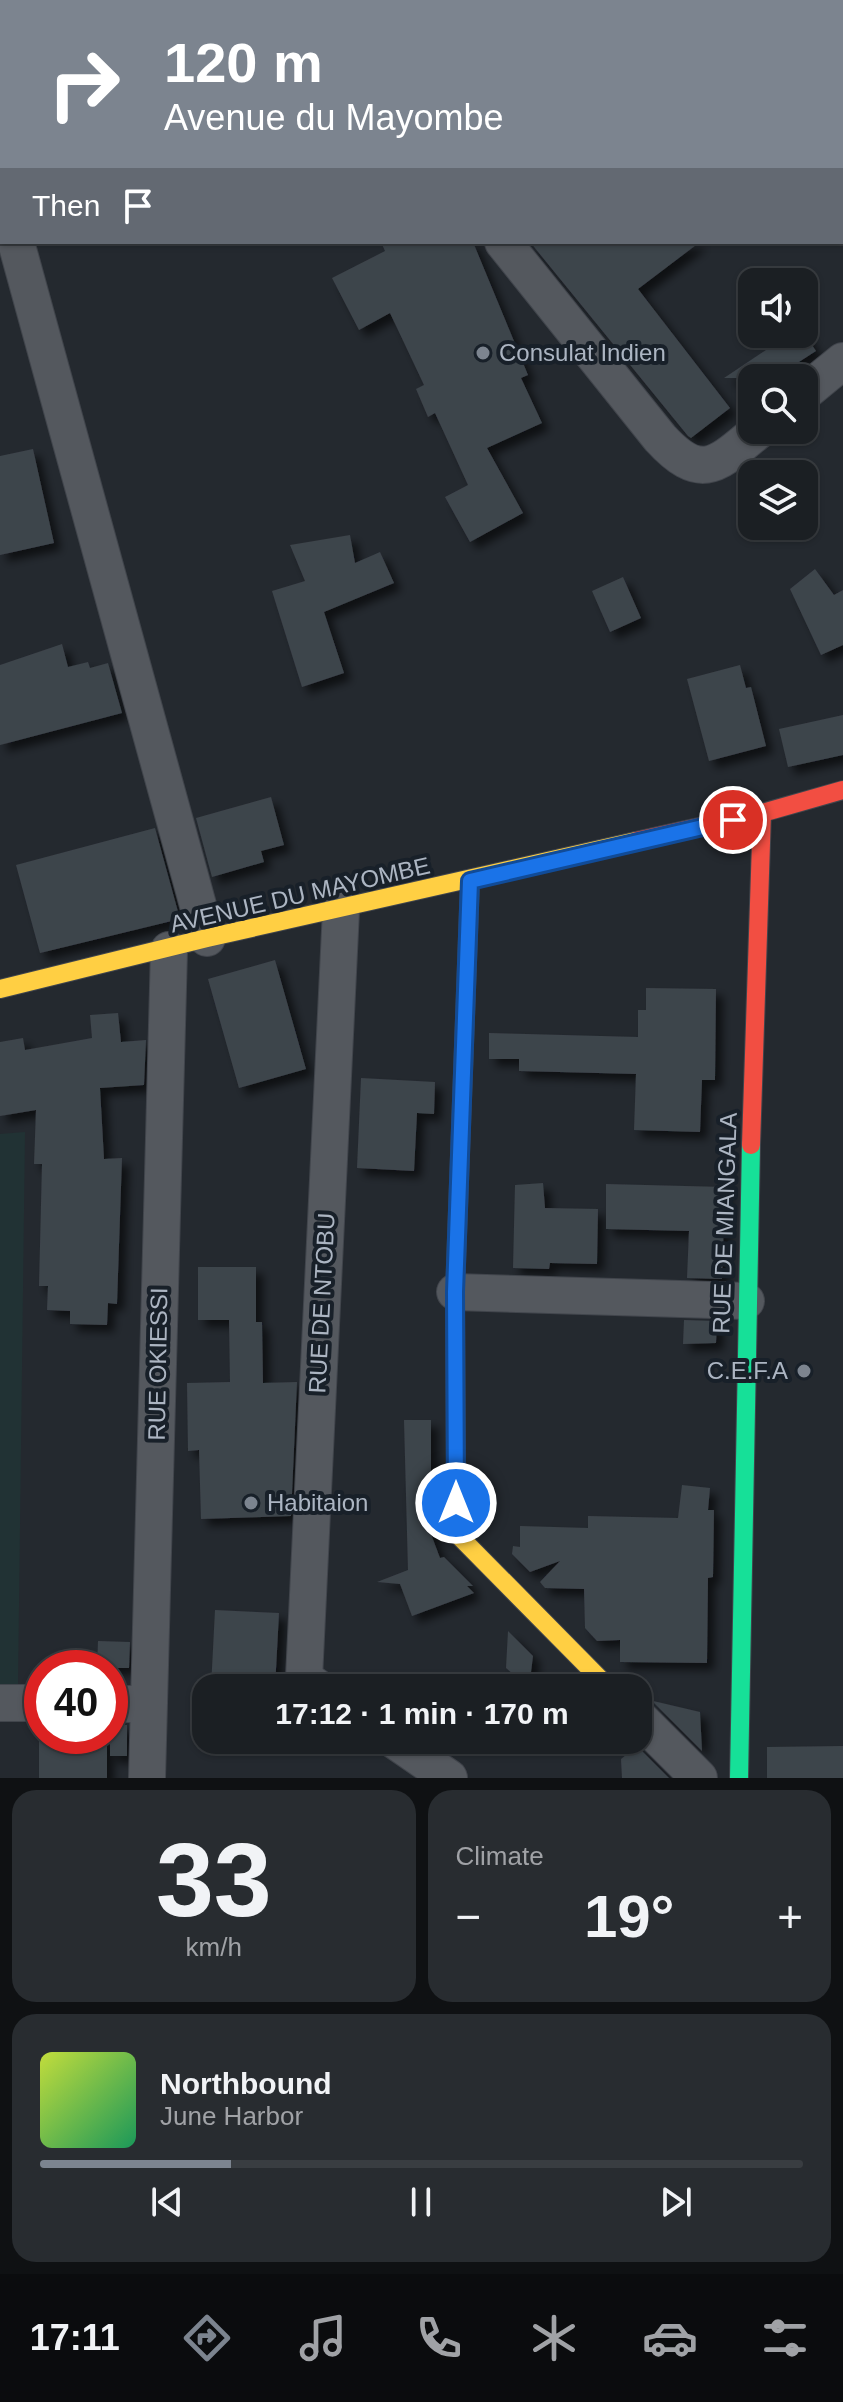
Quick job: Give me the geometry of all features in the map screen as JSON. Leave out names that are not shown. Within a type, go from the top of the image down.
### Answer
[{"type":"street","points":[[17,244],[207,938]]},
{"type":"street","points":[[505,244],[660,438],[687,463],[697,467],[714,464],[740,444]]},
{"type":"street","points":[[818,382],[843,361]]},
{"type":"street","name":"AVENUE DU MAYOMBE","points":[[0,989],[169,950],[207,938],[762,813],[843,790]]},
{"type":"street","name":"RUE DE MIANGALA","points":[[739,1778],[746,1301],[762,813]]},
{"type":"street","points":[[470,881],[455,1292],[456,1533],[595,1674]]},
{"type":"street","name":"RUE DE NTOBU","points":[[304,1674],[341,910]]},
{"type":"street","name":"RUE OKIESSI","points":[[147,1778],[169,950]]},
{"type":"street","points":[[455,1292],[746,1301]]},
{"type":"street","points":[[0,1703],[24,1703]]},
{"type":"street","points":[[128,1704],[149,1704]]},
{"type":"street","points":[[652,1731],[699,1778]]},
{"type":"street","points":[[414,1754],[449,1778]]},
{"type":"shaded area","points":[[25,1132],[18,1684],[0,1684],[0,1134]]},
{"type":"building","name":"Consulat Indien","points":[[382,244],[474,244],[528,375],[521,378],[542,423],[487,448],[523,513],[470,542],[445,497],[468,485],[435,413],[428,417],[416,389],[424,385],[390,313],[359,330],[332,278],[385,251]]},
{"type":"building","points":[[532,244],[697,244],[638,289],[730,408],[691,438]]},
{"type":"building","points":[[769,348],[814,348],[816,351],[796,364],[745,364]]},
{"type":"building","points":[[738,369],[738,378],[724,378]]},
{"type":"building","points":[[33,449],[54,543],[0,555],[0,456]]},
{"type":"building","points":[[350,535],[355,563],[380,552],[394,583],[324,612],[344,673],[302,687],[272,591],[305,581],[290,545]]},
{"type":"building","points":[[815,569],[834,595],[843,590],[843,645],[821,655],[790,589]]},
{"type":"building","points":[[623,577],[641,618],[610,632],[592,591]]},
{"type":"building","points":[[62,644],[68,667],[88,662],[90,668],[108,663],[122,713],[0,745],[0,665]]},
{"type":"building","points":[[740,665],[746,688],[751,687],[766,746],[709,761],[687,679]]},
{"type":"building","points":[[843,715],[843,755],[788,767],[779,729]]},
{"type":"building","points":[[271,797],[284,845],[261,851],[264,862],[212,877],[196,818]]},
{"type":"building","points":[[155,828],[180,919],[40,953],[16,865]]},
{"type":"building","points":[[275,960],[306,1069],[239,1088],[208,979]]},
{"type":"building","points":[[646,988],[716,989],[715,1080],[702,1080],[700,1132],[634,1130],[636,1074],[519,1071],[519,1059],[489,1059],[489,1033],[638,1037],[638,1010],[646,1010]]},
{"type":"building","points":[[118,1013],[121,1042],[146,1040],[144,1085],[100,1088],[104,1159],[122,1158],[117,1304],[108,1303],[107,1325],[70,1324],[70,1311],[47,1310],[48,1286],[39,1286],[42,1164],[34,1164],[36,1110],[0,1116],[0,1042],[23,1038],[25,1050],[92,1038],[90,1015]]},
{"type":"building","points":[[361,1078],[435,1082],[434,1114],[417,1113],[414,1171],[357,1168]]},
{"type":"building","points":[[543,1183],[545,1208],[598,1209],[597,1264],[550,1263],[549,1269],[513,1268],[515,1185]]},
{"type":"building","points":[[606,1184],[725,1187],[722,1279],[687,1278],[689,1231],[606,1229]]},
{"type":"building","points":[[198,1267],[256,1267],[256,1322],[262,1322],[263,1383],[297,1382],[291,1516],[201,1519],[199,1450],[188,1451],[187,1383],[230,1382],[229,1320],[198,1320]]},
{"type":"building","points":[[684,1320],[717,1321],[716,1343],[683,1344]]},
{"type":"building","points":[[404,1420],[431,1420],[431,1534],[440,1558],[444,1557],[473,1586],[467,1586],[474,1593],[412,1616],[400,1584],[377,1582],[408,1570]]},
{"type":"building","points":[[682,1485],[710,1488],[708,1510],[714,1510],[713,1577],[708,1578],[707,1663],[620,1662],[620,1640],[597,1641],[585,1628],[584,1589],[545,1588],[540,1582],[560,1561],[530,1572],[512,1554],[513,1546],[520,1547],[520,1526],[588,1528],[588,1516],[678,1518]]},
{"type":"building","points":[[215,1610],[279,1613],[276,1674],[212,1674]]},
{"type":"building","points":[[508,1631],[533,1656],[531,1674],[513,1674],[506,1668]]},
{"type":"building","points":[[98,1641],[130,1642],[129,1668],[128,1650],[98,1650]]},
{"type":"building","points":[[653,1702],[700,1712],[702,1751]]},
{"type":"building","points":[[843,1746],[843,1778],[767,1778],[767,1747]]},
{"type":"building","points":[[39,1754],[107,1754],[107,1778],[39,1778]]},
{"type":"building","points":[[627,1754],[645,1754],[669,1778],[622,1778],[621,1759]]},
{"type":"traffic: fast","points":[[739,1778],[751,1145]]},
{"type":"traffic: slow","points":[[0,989],[207,938],[636,841]]},
{"type":"traffic: slow","points":[[456,1476],[456,1533],[595,1674]]},
{"type":"traffic: jam","points":[[636,841],[762,813],[843,790]]},
{"type":"traffic: jam","points":[[751,1145],[762,813]]},
{"type":"traffic: jam","points":[[456,1476],[455,1292],[470,881]]},
{"type":"place","name":"Consulat Indien","points":[[483,353]]},
{"type":"place","name":"C.E.F.A","points":[[804,1371]]},
{"type":"place","name":"Habitaion","points":[[251,1503]]},
{"type":"route","points":[[456,1503],[455,1292],[470,881],[733,820]]}]
